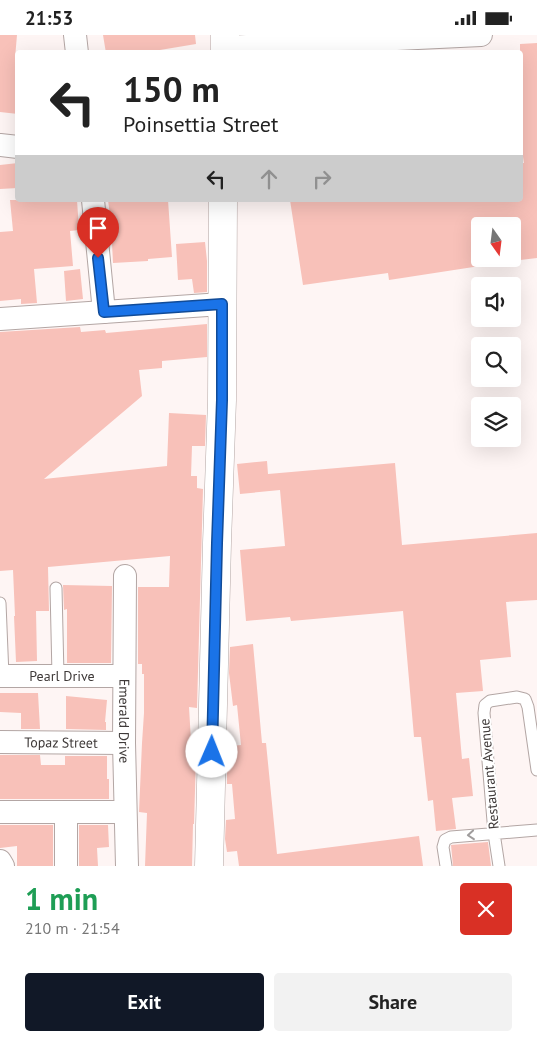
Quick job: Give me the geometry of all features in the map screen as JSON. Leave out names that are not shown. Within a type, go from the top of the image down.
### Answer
[{"type":"street","points":[[75,35],[77,50]]},
{"type":"street","points":[[225,45],[354,38],[481,35]]},
{"type":"street","points":[[0,145],[15,147]]},
{"type":"street","points":[[93,202],[104,312]]},
{"type":"street","points":[[209,866],[222,400],[223,202]]},
{"type":"street","points":[[0,319],[222,304]]},
{"type":"street","name":"Emerald Drive","points":[[125,576],[124,743],[127,866]]},
{"type":"street","name":"Pearl Drive","points":[[1,676],[124,677]]},
{"type":"street","name":"Topaz Street","points":[[0,742],[124,743]]},
{"type":"street","points":[[0,812],[125,812]]},
{"type":"street","points":[[66,812],[66,866]]},
{"type":"street","points":[[0,861],[3,866]]},
{"type":"lane","points":[[56,588],[58,676]]},
{"type":"lane","points":[[0,603],[1,676]]},
{"type":"lane","name":"Restaurant Avenue","points":[[499,866],[494,833],[484,713],[485,705],[490,701],[517,697],[525,699],[528,707],[537,771]]},
{"type":"lane","points":[[446,866],[443,847],[445,840],[451,837],[537,830]]},
{"type":"building","points":[[0,35],[17,35],[15,50],[15,114],[0,112]]},
{"type":"building","points":[[103,35],[195,35],[196,44],[160,50],[106,50]]},
{"type":"building","points":[[537,43],[537,258],[521,260],[521,217],[471,217],[471,267],[474,267],[389,280],[388,273],[303,285],[290,202],[523,202],[523,50],[520,50],[520,44]]},
{"type":"building","points":[[15,163],[15,188],[0,189],[0,165]]},
{"type":"building","points":[[10,200],[15,200],[15,202],[77,202],[79,230],[70,231],[73,266],[34,269],[37,303],[21,304],[21,299],[0,301],[0,232],[13,231]]},
{"type":"building","points":[[108,202],[168,202],[172,257],[148,259],[148,261],[113,263]]},
{"type":"building","points":[[205,242],[207,292],[194,293],[192,279],[178,280],[176,244]]},
{"type":"building","points":[[80,269],[83,299],[66,301],[64,271]]},
{"type":"building","points":[[207,324],[207,357],[162,361],[162,368],[139,370],[142,396],[44,479],[167,466],[169,413],[206,415],[205,446],[192,446],[191,476],[197,476],[197,488],[203,489],[197,708],[189,707],[192,758],[196,757],[192,866],[145,866],[147,813],[139,812],[144,674],[142,674],[142,664],[138,664],[138,587],[169,587],[170,556],[48,567],[49,611],[36,611],[37,661],[16,662],[13,570],[0,571],[0,332],[80,327],[81,332],[105,330],[106,333]]},
{"type":"building","points":[[267,461],[268,474],[395,463],[402,545],[537,533],[537,600],[506,602],[511,657],[480,660],[483,691],[456,693],[462,759],[469,758],[473,796],[452,798],[456,829],[436,831],[433,800],[428,801],[421,737],[414,737],[403,611],[291,621],[290,617],[246,621],[240,550],[285,546],[280,490],[240,494],[237,464]]},
{"type":"building","points":[[63,585],[112,586],[111,663],[67,663],[67,609],[64,610]]},
{"type":"building","points":[[253,644],[262,743],[266,743],[277,854],[419,836],[423,866],[239,866],[237,851],[227,852],[225,839],[226,820],[235,819],[232,784],[227,784],[227,757],[232,757],[231,746],[241,745],[237,705],[233,706],[229,673],[230,647]]},
{"type":"building","points":[[0,693],[38,693],[40,729],[21,729],[21,713],[0,712]]},
{"type":"building","points":[[66,696],[107,700],[106,730],[66,729]]},
{"type":"building","points":[[0,755],[40,755],[41,765],[65,765],[65,756],[107,756],[109,799],[0,799]]},
{"type":"building","points":[[0,825],[53,825],[53,866],[17,866],[17,846],[0,848]]},
{"type":"building","points":[[79,825],[108,825],[109,847],[97,848],[98,866],[79,866]]},
{"type":"building","points":[[488,842],[491,866],[453,866],[451,845]]},
{"type":"route","points":[[98,258],[104,312],[222,304],[222,400],[212,752]]}]
